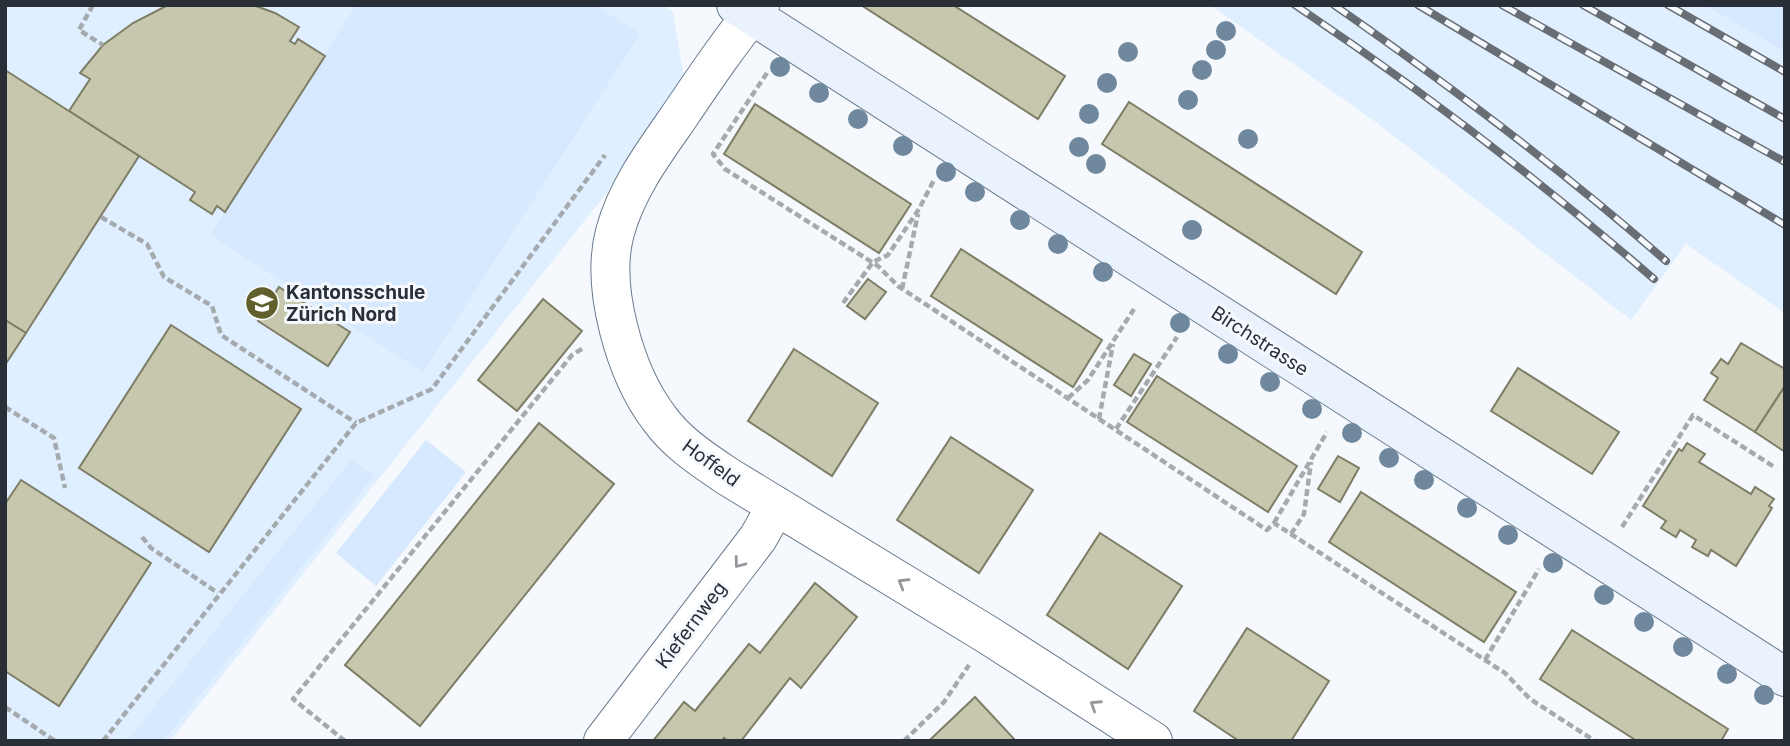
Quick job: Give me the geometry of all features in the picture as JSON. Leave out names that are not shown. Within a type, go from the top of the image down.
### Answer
[{"type":"main road","name":"Birchstrasse","points":[[749,9],[1785,677]]},
{"type":"street","name":"Hoffeld","points":[[749,9],[631,192],[615,233],[611,281],[620,331],[635,378],[659,418],[687,449],[988,635],[1153,741]]},
{"type":"street","name":"Kiefernweg","points":[[603,741],[758,538],[776,506]]},
{"type":"path","points":[[93,5],[79,30],[103,45]]},
{"type":"path","points":[[767,73],[713,154],[725,169],[873,262],[902,289],[1268,530],[1327,432]]},
{"type":"path","points":[[103,741],[218,593],[356,423],[432,389],[610,150]]},
{"type":"path","points":[[843,303],[873,262],[888,255],[919,209],[934,180]]},
{"type":"path","points":[[902,289],[919,209]]},
{"type":"path","points":[[100,217],[147,244],[164,278],[212,306],[221,335],[356,423]]},
{"type":"path","points":[[1068,398],[1088,380],[1134,309]]},
{"type":"path","points":[[345,741],[293,699],[572,355],[597,340],[620,331]]},
{"type":"path","points":[[1116,430],[1177,337]]},
{"type":"path","points":[[1099,419],[1114,341]]},
{"type":"path","points":[[5,407],[54,438],[65,488]]},
{"type":"path","points":[[1618,534],[1693,415],[1776,468]]},
{"type":"path","points":[[1291,534],[1304,514],[1312,459]]},
{"type":"path","points":[[1274,523],[1505,673],[1530,699],[1595,741]]},
{"type":"path","points":[[142,537],[151,548],[218,593]]},
{"type":"path","points":[[1485,660],[1539,569]]},
{"type":"path","points":[[904,741],[944,702],[972,660]]},
{"type":"path","points":[[5,707],[55,741]]},
{"type":"shaded area","name":"Kantonsschule Zürich Nord","points":[[5,5],[663,5],[673,12],[684,78],[636,156],[170,741],[5,741]]},
{"type":"shaded area","points":[[356,5],[595,5],[640,34],[423,372],[210,235]]},
{"type":"shaded area","points":[[1210,5],[1704,5],[1785,52],[1785,313],[1686,244],[1631,320],[1377,123]]},
{"type":"shaded area","points":[[1704,5],[1785,5],[1785,52]]},
{"type":"shaded area","points":[[426,440],[466,472],[376,586],[336,553]]},
{"type":"shaded area","points":[[352,459],[374,476],[163,741],[127,741]]},
{"type":"building","points":[[168,5],[253,5],[275,13],[299,27],[290,41],[295,44],[298,39],[325,56],[225,212],[217,206],[212,214],[190,200],[195,192],[69,111],[90,79],[80,73],[103,45],[133,23]]},
{"type":"building","points":[[861,5],[953,5],[1065,76],[1038,119]]},
{"type":"building","points":[[5,70],[139,156],[26,333],[5,320]]},
{"type":"building","points":[[1129,102],[1362,252],[1336,294],[1102,144]]},
{"type":"building","points":[[755,104],[911,204],[879,253],[724,154]]},
{"type":"building","points":[[961,249],[1102,340],[1073,387],[931,296]]},
{"type":"building","points":[[868,279],[886,292],[865,319],[847,306]]},
{"type":"building","points":[[279,287],[350,332],[328,366],[258,321]]},
{"type":"building","points":[[543,299],[582,331],[517,411],[478,380]]},
{"type":"building","points":[[5,320],[26,333],[5,365]]},
{"type":"building","points":[[171,325],[301,409],[209,552],[79,468]]},
{"type":"building","points":[[1741,343],[1785,369],[1785,386],[1755,432],[1704,400],[1718,378],[1711,373],[1721,359],[1728,364]]},
{"type":"building","points":[[794,349],[878,403],[832,476],[748,421]]},
{"type":"building","points":[[1134,354],[1151,364],[1131,396],[1114,385]]},
{"type":"building","points":[[1518,368],[1619,432],[1592,474],[1491,411]]},
{"type":"building","points":[[1157,376],[1297,466],[1268,512],[1127,422]]},
{"type":"building","points":[[1785,386],[1785,452],[1755,432]]},
{"type":"building","points":[[539,423],[614,484],[420,726],[345,665]]},
{"type":"building","points":[[951,437],[1033,490],[979,573],[897,520]]},
{"type":"building","points":[[1687,443],[1705,454],[1699,462],[1751,494],[1755,487],[1774,499],[1769,506],[1772,508],[1736,566],[1711,550],[1708,556],[1692,547],[1696,540],[1680,530],[1676,537],[1661,528],[1666,521],[1643,506],[1679,449],[1682,451]]},
{"type":"building","points":[[1338,456],[1359,468],[1340,502],[1318,489]]},
{"type":"building","points":[[21,480],[151,563],[59,706],[5,671],[5,504]]},
{"type":"building","points":[[1361,492],[1516,592],[1484,642],[1329,542]]},
{"type":"building","points":[[1100,533],[1182,586],[1128,669],[1047,615]]},
{"type":"building","points":[[815,583],[857,617],[801,688],[790,678],[741,741],[728,741],[724,738],[722,741],[653,741],[684,702],[695,711],[749,644],[760,653]]},
{"type":"building","points":[[1247,628],[1329,681],[1291,741],[1239,741],[1194,711]]},
{"type":"building","points":[[1572,630],[1728,729],[1721,741],[1637,741],[1540,679]]},
{"type":"building","points":[[975,697],[1016,741],[929,741],[933,737]]},
{"type":"railway","points":[[1295,5],[1388,69],[1479,137],[1654,279]]},
{"type":"railway","points":[[1334,5],[1504,128],[1666,261]]},
{"type":"railway","points":[[1418,5],[1785,225]]},
{"type":"railway","points":[[1502,5],[1785,162]]},
{"type":"railway","points":[[1583,5],[1785,119]]},
{"type":"railway","points":[[1668,5],[1785,72]]},
{"type":"place","name":"Kantonsschule Zürich Nord","points":[[262,303]]}]
